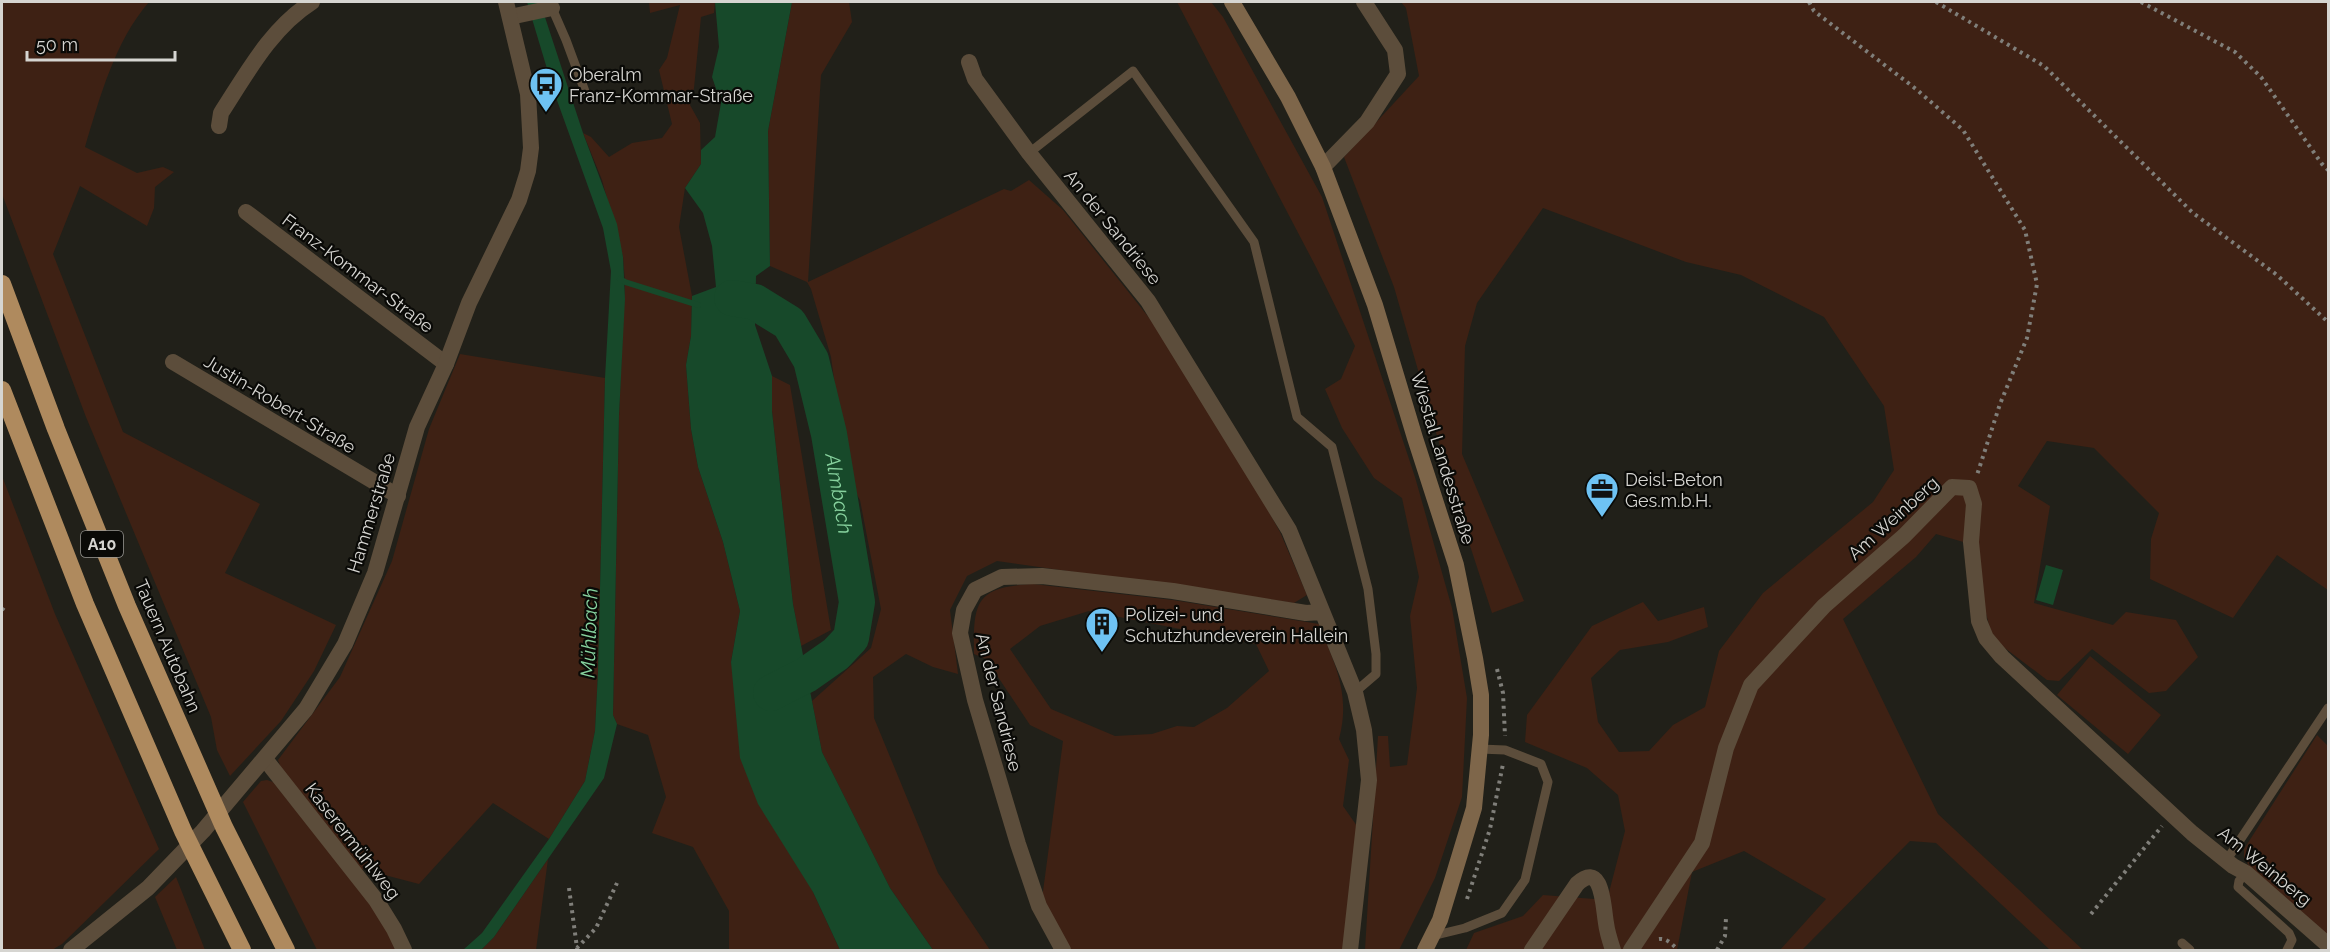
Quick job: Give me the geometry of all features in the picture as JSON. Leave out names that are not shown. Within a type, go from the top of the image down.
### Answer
[{"type":"highway","name":"Tauern Autobahn","points":[[2,284],[56,429],[127,606],[224,827],[286,951]]},
{"type":"highway","name":"A10","points":[[2,390],[85,604],[183,831],[242,951]]},
{"type":"main road","name":"Wiestal Landesstraße","points":[[1232,2],[1283,87],[1323,166],[1375,305],[1456,566],[1479,686],[1480,749],[1474,808],[1440,920],[1429,944]]},
{"type":"street","points":[[219,126],[221,113],[272,37],[294,13],[312,2]]},
{"type":"street","points":[[1323,166],[1367,122],[1398,74],[1395,50],[1364,2]]},
{"type":"street","points":[[512,11],[549,7]]},
{"type":"street","name":"Hammerstraße","points":[[71,951],[148,888],[202,831],[306,709],[345,644],[375,573],[417,428],[446,364],[469,303],[519,200],[528,171],[531,148],[528,94],[512,11]]},
{"type":"street","name":"An der Sandriese","points":[[969,62],[975,79],[1029,153],[1148,301],[1289,530],[1355,692],[1364,730],[1369,780],[1350,951]]},
{"type":"street","name":"Franz-Kommar-Straße","points":[[246,212],[446,364]]},
{"type":"street","name":"Justin-Robert-Straße","points":[[173,362],[398,496]]},
{"type":"street","name":"Am Weinberg","points":[[1631,951],[1702,843],[1726,748],[1751,685],[1824,606],[1904,536],[1952,487],[1969,488],[1974,504],[1971,542],[1978,621],[1986,638],[2002,657],[2192,833],[2226,861],[2246,873],[2328,945]]},
{"type":"street","name":"An der Sandriese","points":[[1063,951],[1039,906],[975,700],[960,633],[964,610],[975,590],[1002,577],[1042,576],[1173,591],[1306,613],[1321,612]]},
{"type":"street","name":"Kaserermühlweg","points":[[265,759],[376,900],[394,929],[404,951]]},
{"type":"street","points":[[1532,951],[1577,884],[1582,879],[1591,878],[1598,882],[1601,888],[1606,927],[1613,951]]},
{"type":"lane","points":[[549,7],[566,40],[586,94]]},
{"type":"lane","points":[[1029,153],[1133,71],[1254,242],[1297,417],[1332,447],[1368,589],[1376,654],[1376,674],[1355,692]]},
{"type":"lane","points":[[2226,861],[2328,708]]},
{"type":"lane","points":[[1429,944],[1502,913],[1525,880],[1548,782],[1541,765],[1506,750],[1480,749]]},
{"type":"lane","points":[[2246,873],[2239,881],[2238,887],[2289,933],[2292,939],[2287,951]]},
{"type":"lane","points":[[2182,943],[2190,951]]},
{"type":"path","points":[[1807,2],[1814,11],[1916,89],[1963,130],[2025,230],[2037,284],[2027,338],[2000,404],[1976,477],[1969,488]]},
{"type":"path","points":[[1936,2],[2044,66],[2193,213],[2277,275],[2328,321]]},
{"type":"path","points":[[2141,2],[2235,52],[2261,77],[2328,170]]},
{"type":"path","points":[[2091,915],[2155,836]]},
{"type":"path","points":[[569,888],[577,948],[596,928],[616,883]]},
{"type":"path","points":[[1718,951],[1725,936],[1726,918]]},
{"type":"shaded area","points":[[2,2],[149,2],[127,34],[110,70],[85,147],[137,173],[163,167],[174,172],[155,187],[154,208],[147,226],[80,186],[53,254],[123,432],[260,504],[225,573],[336,625],[314,671],[281,721],[230,776],[217,750],[211,717],[86,417],[2,194]]},
{"type":"shaded area","points":[[527,2],[540,2],[583,133],[617,224],[623,257],[625,299],[619,415],[613,715],[617,724],[604,778],[494,937],[481,950],[463,950],[482,933],[549,839],[585,781],[595,731],[605,378],[611,271],[603,228],[554,92]]},
{"type":"shaded area","points":[[649,2],[715,2],[714,13],[701,17],[694,88],[690,105],[700,123],[701,164],[685,188],[679,227],[692,296],[691,336],[686,365],[691,429],[698,467],[723,542],[740,611],[731,662],[813,892],[840,950],[729,950],[729,911],[693,847],[652,833],[666,797],[648,735],[617,724],[613,715],[619,415],[625,282],[623,257],[602,180],[583,133],[591,137],[609,157],[632,143],[662,138],[672,124],[659,70],[667,58],[680,5],[650,13]]},
{"type":"shaded area","points":[[715,2],[792,2],[768,131],[770,266],[756,276],[755,325],[772,376],[772,411],[793,604],[822,752],[890,888],[933,950],[840,950],[813,892],[758,804],[740,758],[731,662],[740,611],[723,542],[698,467],[691,429],[686,365],[691,336],[692,296],[716,287],[712,246],[703,213],[685,188],[701,164],[701,150],[715,137],[721,103],[712,77],[719,47]]},
{"type":"shaded area","points":[[792,2],[849,2],[852,22],[821,75],[808,282],[1004,189],[1011,191],[1029,180],[1063,210],[1158,329],[1244,466],[1280,532],[1307,595],[1294,603],[997,561],[967,576],[950,610],[958,674],[933,667],[906,654],[873,677],[874,718],[938,873],[990,950],[933,950],[890,888],[822,752],[812,701],[871,648],[881,609],[860,500],[848,479],[831,357],[811,289],[807,282],[770,266],[768,131]]},
{"type":"shaded area","points":[[1177,2],[1211,2],[1223,17],[1322,197],[1415,477],[1452,608],[1467,698],[1462,797],[1435,878],[1399,950],[1365,950],[1378,736],[1388,736],[1390,767],[1407,765],[1417,688],[1410,616],[1419,577],[1402,498],[1374,478],[1342,428],[1325,389],[1341,379],[1355,346]]},
{"type":"shaded area","points":[[1401,2],[2328,2],[2328,590],[2277,555],[2233,618],[2150,579],[2151,539],[2159,513],[2094,448],[2047,441],[2018,486],[2050,506],[2034,603],[2113,625],[2126,612],[2176,620],[2198,657],[2166,691],[2149,693],[2092,649],[2059,681],[2047,680],[1993,639],[1983,603],[1977,546],[1936,534],[1916,557],[1843,619],[1938,814],[2083,950],[2050,950],[1936,843],[1910,841],[1802,950],[1780,950],[1826,899],[1744,851],[1692,872],[1677,950],[1466,950],[1474,933],[1523,916],[1543,895],[1607,900],[1625,831],[1618,795],[1587,768],[1525,742],[1527,715],[1592,626],[1643,602],[1658,621],[1704,607],[1708,627],[1668,642],[1620,650],[1591,678],[1598,722],[1619,752],[1649,751],[1673,725],[1705,707],[1719,651],[1763,593],[1873,502],[1894,470],[1884,406],[1824,317],[1741,275],[1686,262],[1543,208],[1477,303],[1465,346],[1462,454],[1524,601],[1492,613],[1459,512],[1394,287],[1344,157],[1419,76],[1406,8]]},
{"type":"shaded area","points":[[460,354],[605,378],[595,731],[585,781],[549,839],[493,803],[419,884],[358,868],[281,768],[278,760],[340,677],[392,561],[429,429]]},
{"type":"shaded area","points":[[772,376],[790,385],[831,630],[801,646],[793,604],[772,411]]},
{"type":"shaded area","points":[[2,476],[55,614],[159,849],[62,944],[52,950],[2,950]]},
{"type":"shaded area","points":[[2046,565],[2063,570],[2053,605],[2036,600]]},
{"type":"shaded area","points":[[1033,584],[1173,600],[1319,624],[1340,680],[1343,708],[1339,739],[1349,760],[1343,806],[1357,826],[1343,950],[1070,950],[1042,899],[1063,741],[1030,725],[986,659],[974,654],[975,621],[977,609],[982,600],[989,593],[1014,586]],"holes":[[[1089,611],[1256,644],[1269,671],[1227,708],[1194,727],[1177,726],[1152,734],[1115,736],[1051,709],[1010,649],[1040,626]]]},
{"type":"shaded area","points":[[2090,656],[2161,715],[2128,754],[2057,695]]},
{"type":"shaded area","points":[[2317,735],[2328,746],[2328,939],[2253,872],[2244,858],[2244,849]]},
{"type":"shaded area","points":[[261,781],[273,782],[381,916],[400,950],[317,950],[243,802]]},
{"type":"shaded area","points":[[548,859],[536,950],[481,950],[494,937]]},
{"type":"shaded area","points":[[176,877],[205,950],[177,950],[155,897]]},
{"type":"waterway","name":"Mühlbach","points":[[620,279],[698,305]]},
{"type":"waterway","name":"Almbach","points":[[732,298],[755,302],[789,323],[811,360],[829,434],[857,602],[851,638],[836,654],[806,675],[771,693]]},
{"type":"place","name":"Oberalm Franz-Kommar-Straße","points":[[546,113]]},
{"type":"place","name":"Deisl-Beton Ges.m.b.H.","points":[[1602,518]]},
{"type":"place","name":"Polizei- und Schutzhundeverein Hallein","points":[[1102,653]]}]
